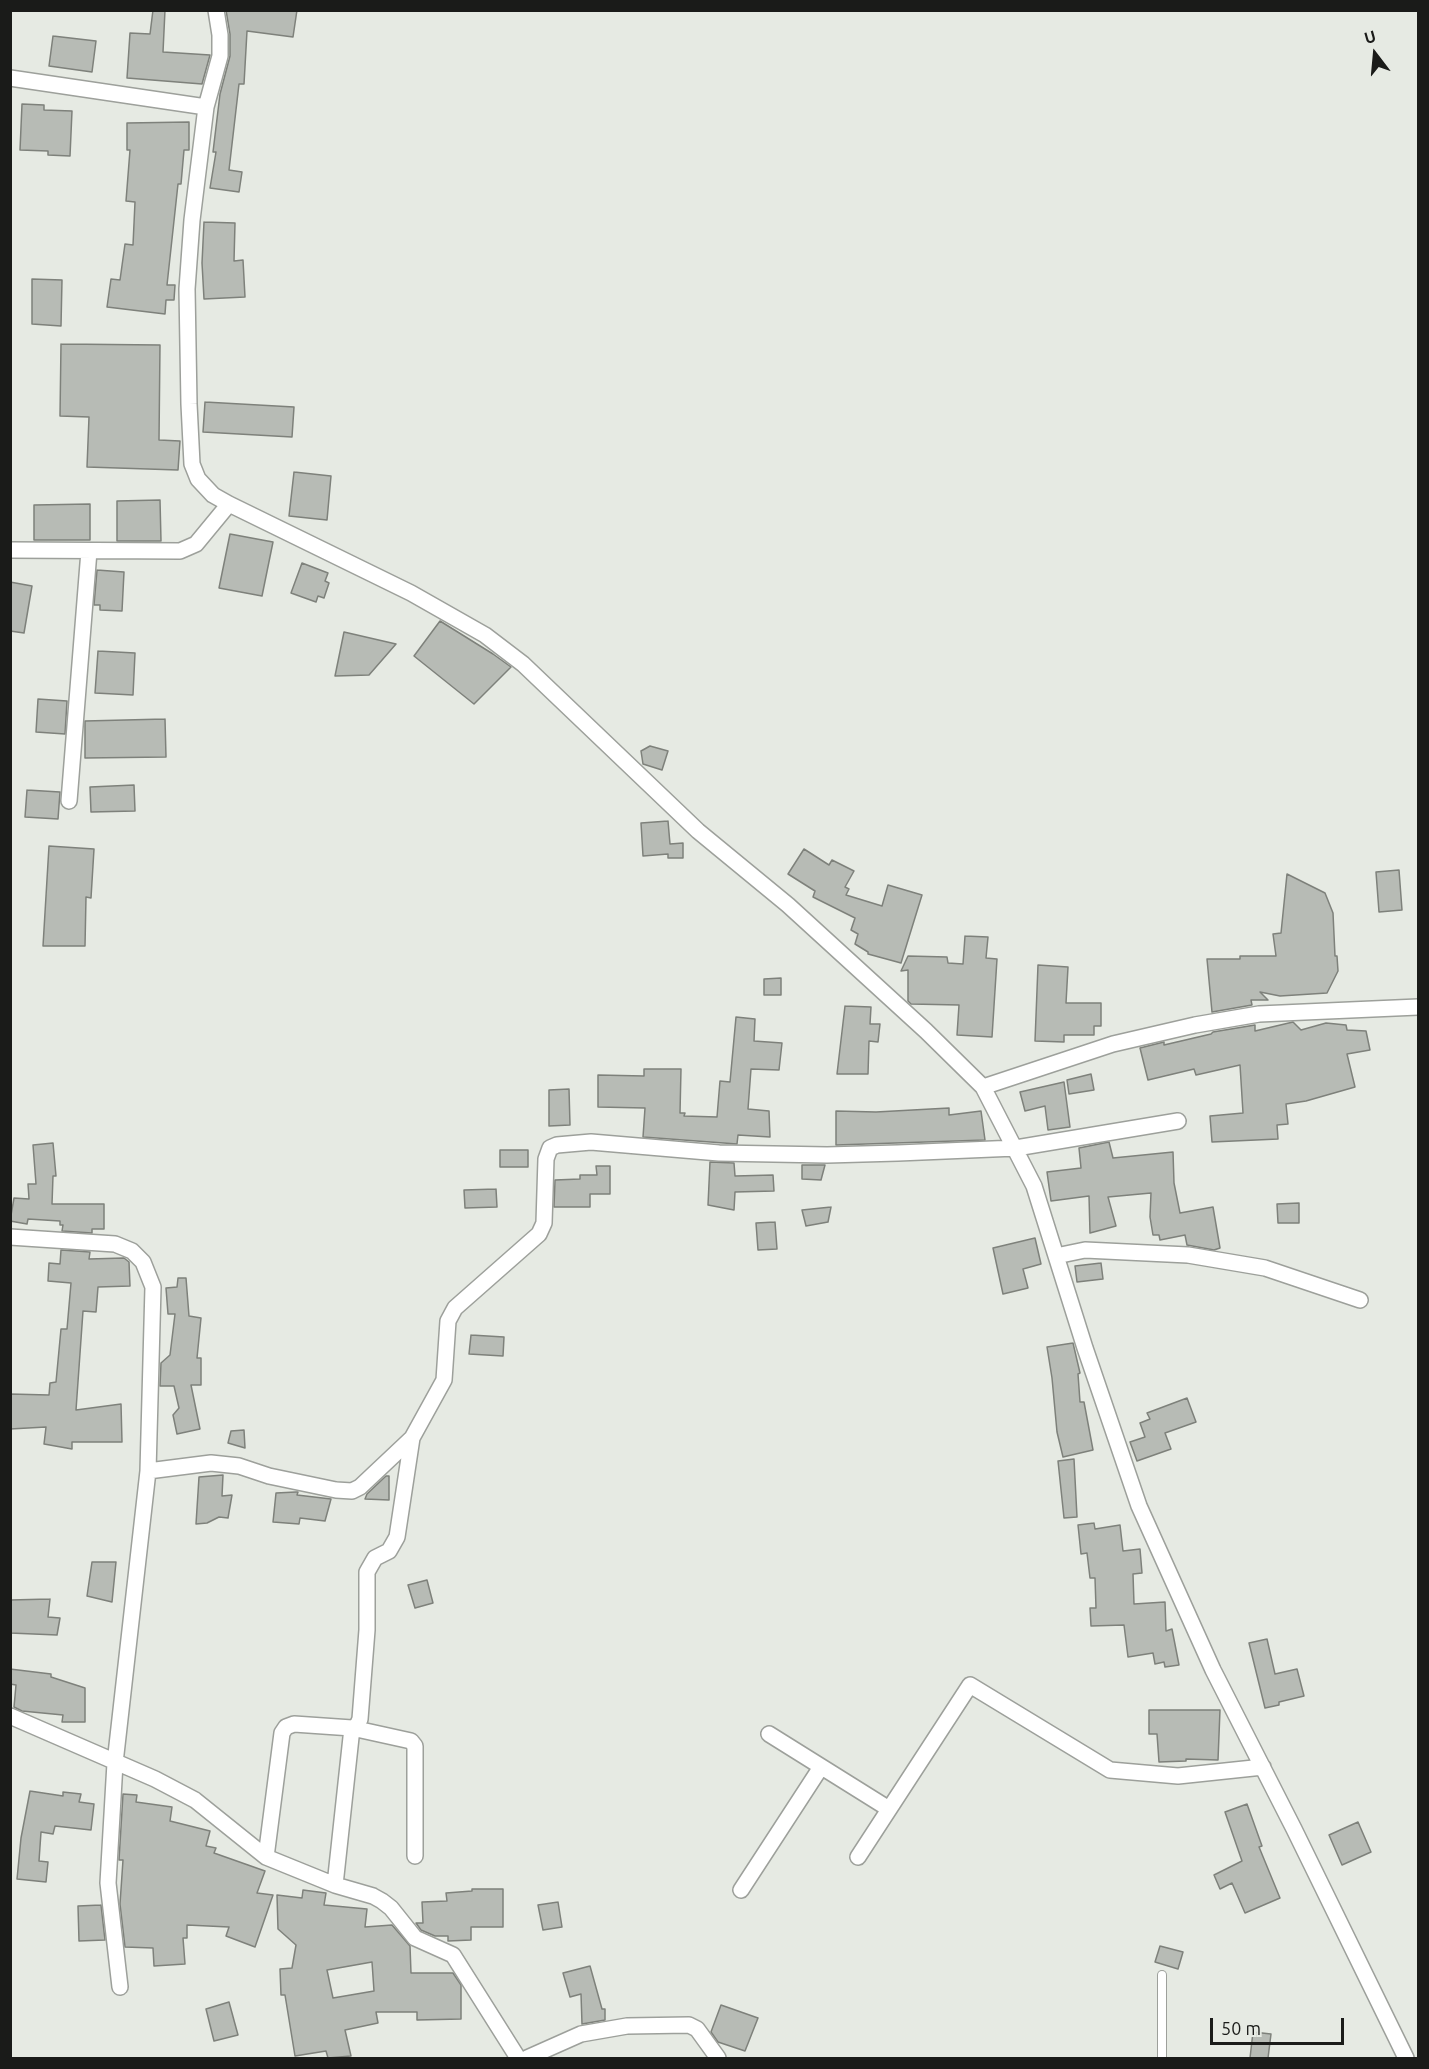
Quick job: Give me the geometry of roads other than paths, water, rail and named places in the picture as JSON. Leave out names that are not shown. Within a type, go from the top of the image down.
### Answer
[{"type":"street","points":[[216,10],[220,35],[220,56],[206,107],[192,220],[187,289],[187,356],[192,464],[198,479],[213,495],[229,504],[411,592],[485,635],[523,664],[698,831],[788,905],[983,1087],[1034,1186],[1113,1434],[1139,1506],[1213,1670],[1406,2058]]},
{"type":"street","points":[[10,78],[206,107]]},
{"type":"street","points":[[10,550],[180,551],[196,544],[229,504]]},
{"type":"street","points":[[69,801],[89,552]]},
{"type":"street","points":[[983,1087],[1113,1044],[1195,1025],[1259,1014],[1419,1007]]},
{"type":"street","points":[[148,1471],[211,1463],[239,1466],[269,1476],[336,1490],[352,1491],[360,1487],[412,1438],[444,1380],[446,1331],[451,1313],[539,1234],[544,1223],[546,1159],[550,1148],[557,1145],[591,1142],[719,1153],[827,1155],[1016,1148],[1178,1121]]},
{"type":"street","points":[[10,1237],[115,1244],[132,1251],[143,1262],[153,1287],[148,1471],[115,1762],[108,1883],[120,1987]]},
{"type":"street","points":[[1056,1256],[1084,1250],[1188,1255],[1265,1268],[1360,1300]]},
{"type":"street","points":[[352,1728],[357,1726],[360,1719],[367,1630],[367,1572],[375,1558],[389,1551],[397,1537],[412,1438]]},
{"type":"street","points":[[858,1857],[970,1685],[1110,1770],[1178,1776],[1263,1767]]},
{"type":"street","points":[[10,1716],[155,1779],[195,1800],[266,1857],[382,1901],[391,1908],[415,1938],[453,1955],[518,2058]]},
{"type":"street","points":[[266,1857],[282,1733],[286,1727],[294,1724],[352,1728],[411,1741],[415,1746],[416,1856]]},
{"type":"street","points":[[335,1885],[352,1728]]},
{"type":"street","points":[[769,1734],[889,1809]]},
{"type":"street","points":[[741,1890],[821,1767]]},
{"type":"street","points":[[527,2058],[581,2034],[627,2026],[689,2025],[697,2029],[718,2058]]},
{"type":"lane","points":[[1162,1975],[1162,2058]]}]
